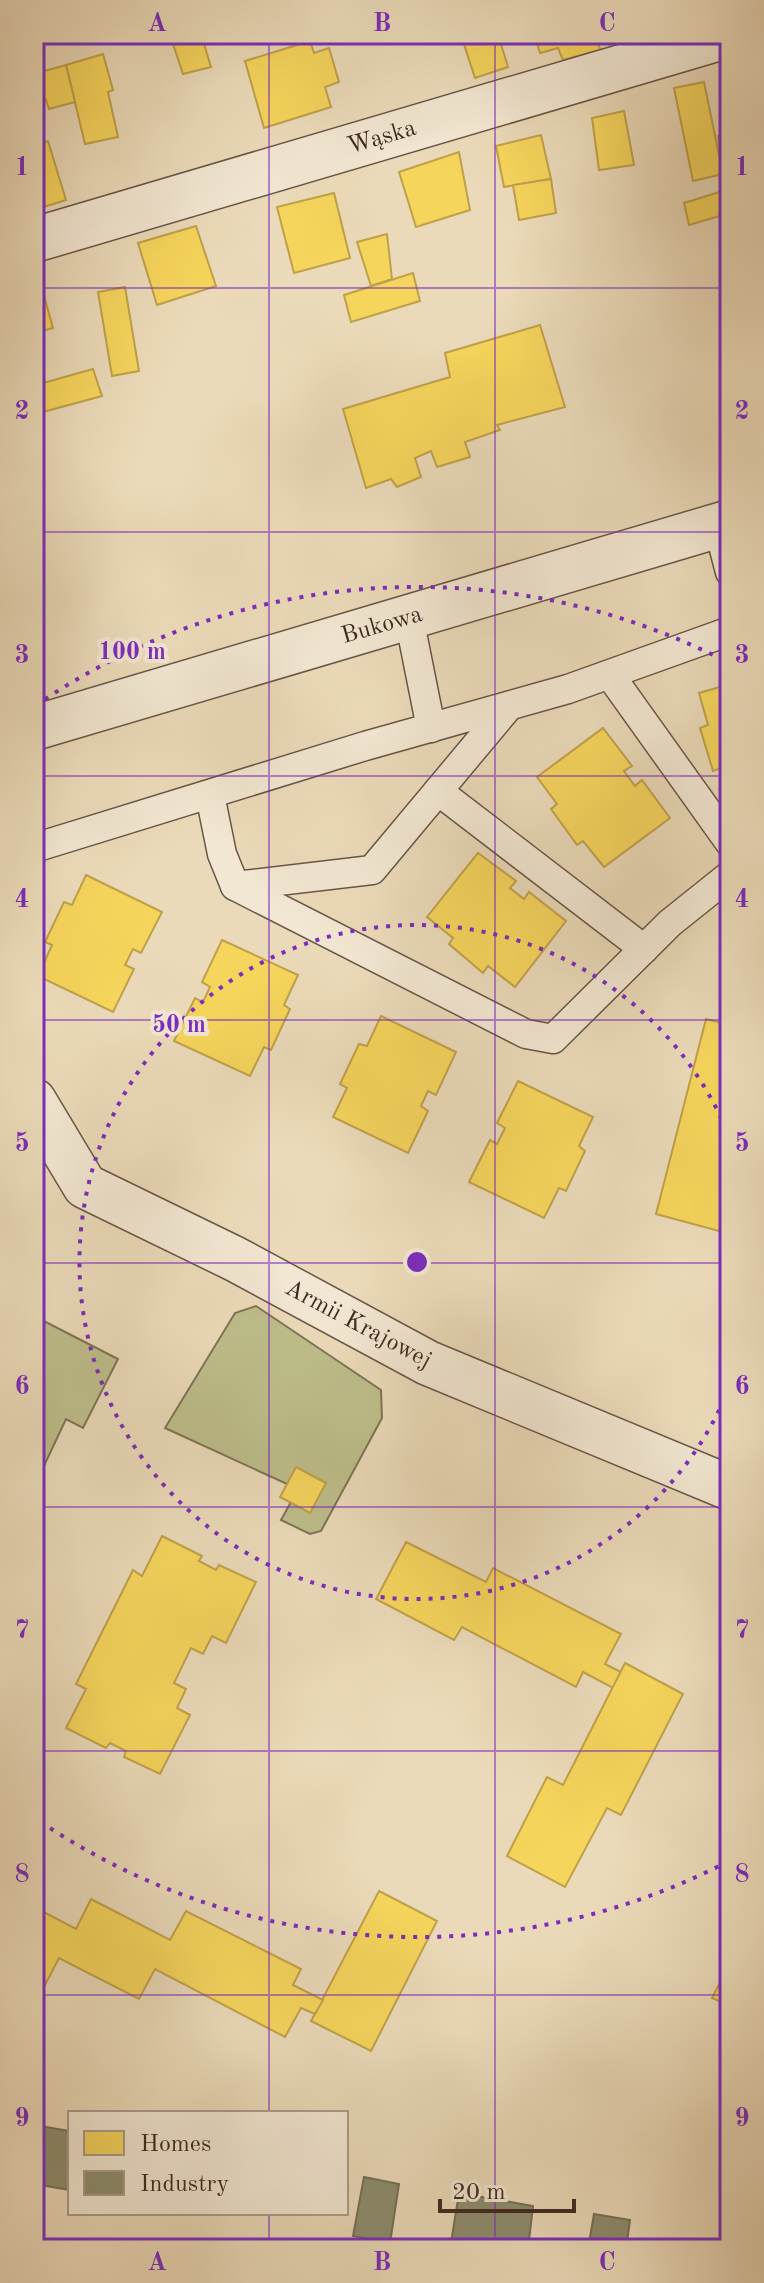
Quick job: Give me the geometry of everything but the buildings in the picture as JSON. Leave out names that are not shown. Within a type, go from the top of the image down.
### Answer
[{"type":"street","name":"Wąska","points":[[34,240],[730,35]]},
{"type":"street","name":"Bukowa","points":[[34,728],[724,524]]},
{"type":"street","name":"Armii Krajowej","points":[[34,1101],[85,1186],[235,1259],[428,1363],[730,1488]]},
{"type":"lane","points":[[724,524],[730,572]]},
{"type":"lane","points":[[409,618],[431,728]]},
{"type":"lane","points":[[34,848],[610,675],[730,631]]},
{"type":"lane","points":[[610,675],[730,843]]},
{"type":"lane","points":[[235,886],[372,870],[509,706]]},
{"type":"lane","points":[[438,791],[644,949]]},
{"type":"lane","points":[[210,795],[222,854],[235,886],[526,1034],[553,1039],[644,949],[730,875]]},
{"type":"green space","points":[[256,1306],[381,1390],[382,1418],[321,1531],[310,1534],[281,1520],[298,1489],[165,1428],[235,1313]]},
{"type":"green space","points":[[34,1316],[118,1359],[83,1428],[66,1419],[34,1487]]}]
